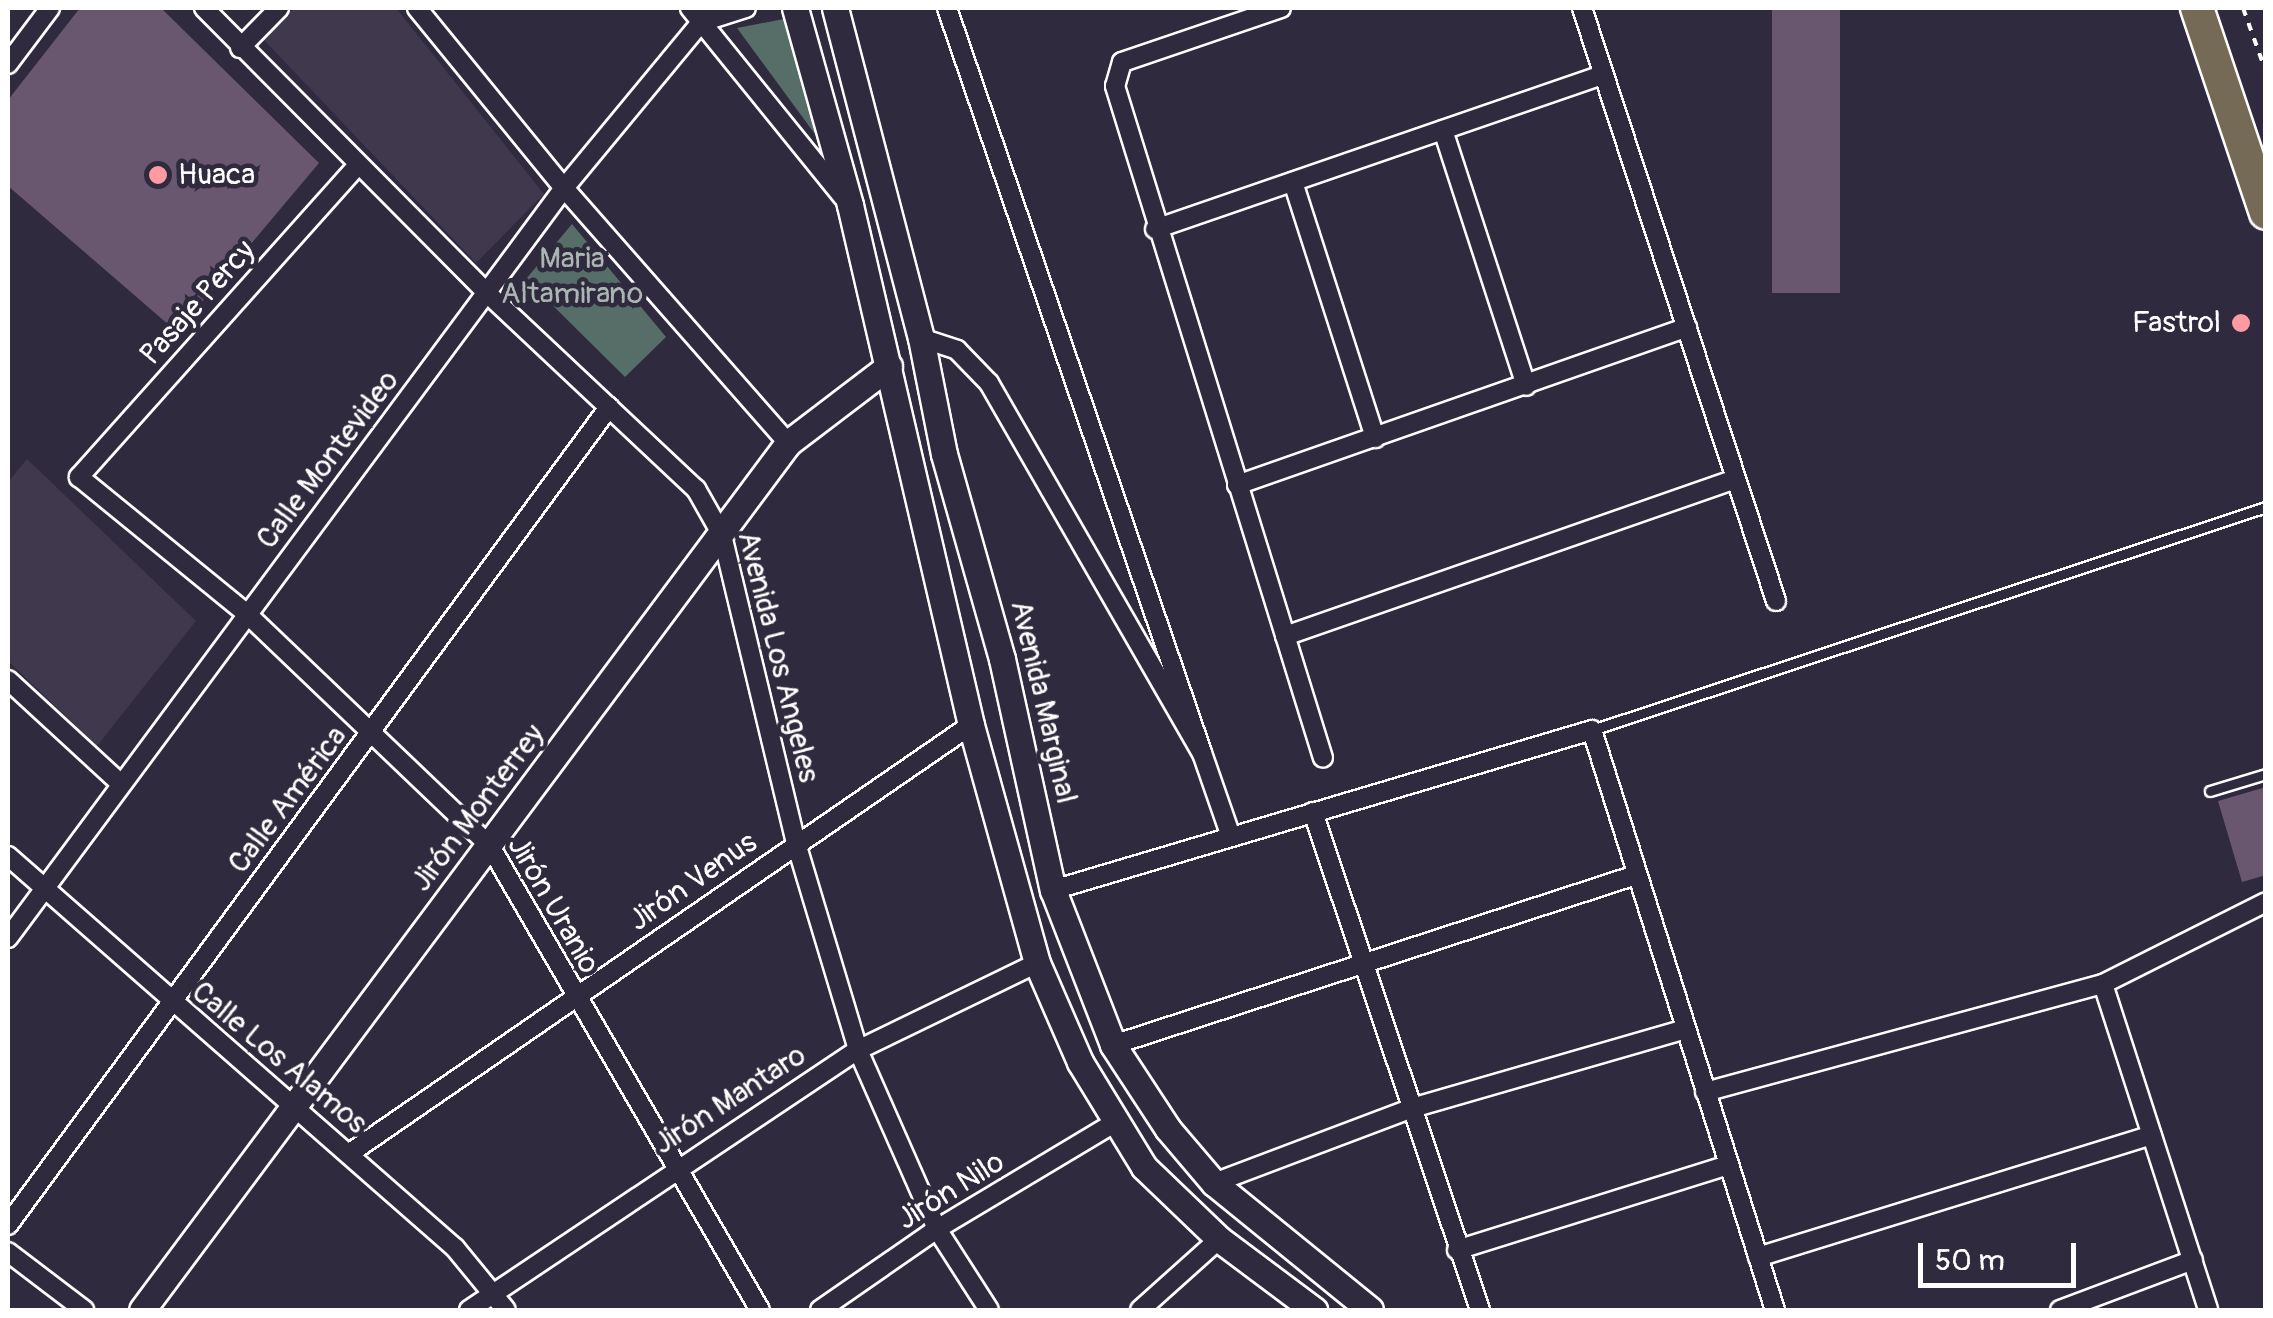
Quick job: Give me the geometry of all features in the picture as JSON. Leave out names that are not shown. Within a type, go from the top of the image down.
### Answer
[{"type":"highway","points":[[2197,8],[2266,213]]},
{"type":"main road","points":[[795,8],[850,205],[971,725],[1037,963],[1114,1123],[1144,1167],[1219,1239],[1314,1310]]},
{"type":"main road","name":"Avenida Marginal","points":[[835,8],[922,338],[944,454],[1002,659],[1053,890],[1113,1045],[1168,1129],[1214,1183],[1370,1310]]},
{"type":"main road","name":"Jirón Monterrey","points":[[142,1310],[788,443],[888,366]]},
{"type":"street","points":[[8,64],[50,8]]},
{"type":"street","name":"Avenida Los Angeles","points":[[204,8],[486,293],[696,489],[722,535],[796,842],[858,1050],[937,1229],[990,1310]]},
{"type":"street","points":[[240,48],[279,8]]},
{"type":"street","points":[[418,8],[564,188],[788,443]]},
{"type":"street","points":[[702,12],[746,8]]},
{"type":"street","points":[[947,8],[1230,834]]},
{"type":"street","points":[[1281,8],[1122,62],[1114,71],[1156,228],[1323,758]]},
{"type":"street","points":[[1582,8],[1776,601]]},
{"type":"street","points":[[702,12],[850,205]]},
{"type":"street","name":"Calle Montevideo","points":[[8,938],[119,782],[564,188],[702,12]]},
{"type":"street","points":[[1156,228],[1603,74]]},
{"type":"street","points":[[1443,130],[1526,386]]},
{"type":"street","name":"Pasaje Percy","points":[[80,477],[358,165]]},
{"type":"street","points":[[1293,182],[1375,438]]},
{"type":"street","points":[[1236,485],[1688,327]]},
{"type":"street","points":[[922,338],[957,350],[989,383],[1202,753]]},
{"type":"street","name":"Calle América","points":[[8,1224],[169,1002],[372,735],[609,407]]},
{"type":"street","name":"Jirón Uranio","points":[[80,477],[246,614],[490,846],[576,999],[680,1164],[760,1310]]},
{"type":"street","points":[[1284,636],[1734,480]]},
{"type":"street","points":[[8,680],[119,782]]},
{"type":"street","name":"Jirón Venus","points":[[350,1153],[971,725]]},
{"type":"street","points":[[1053,890],[1230,834],[1592,730],[1772,1310]]},
{"type":"street","points":[[1313,812],[1480,1310]]},
{"type":"street","name":"Calle Los Alamos","points":[[8,856],[294,1111],[350,1153],[495,1292],[506,1310]]},
{"type":"street","points":[[1113,1045],[1636,875]]},
{"type":"street","points":[[1705,1092],[2103,984],[2218,920],[2266,902]]},
{"type":"street","name":"Jirón Mantaro","points":[[469,1310],[680,1164],[858,1050],[1037,963]]},
{"type":"street","points":[[2103,984],[2208,1310]]},
{"type":"street","points":[[1214,1183],[1412,1108],[1685,1030]]},
{"type":"street","name":"Jirón Nilo","points":[[820,1310],[937,1229],[1114,1123]]},
{"type":"street","points":[[1758,1256],[2152,1135]]},
{"type":"street","points":[[1457,1250],[1728,1165]]},
{"type":"street","points":[[1140,1310],[1219,1239]]},
{"type":"street","points":[[8,1252],[84,1310]]},
{"type":"street","points":[[2060,1310],[2193,1260]]},
{"type":"lane","points":[[1592,730],[2266,506]]},
{"type":"lane","points":[[2210,791],[2266,774]]},
{"type":"path","points":[[2242,8],[2266,72]]},
{"type":"shaded area","points":[[294,8],[396,8],[544,194],[476,263],[263,39]]},
{"type":"shaded area","points":[[27,459],[196,621],[97,746],[8,661],[8,482]]},
{"type":"green space","points":[[799,16],[834,160],[737,28]]},
{"type":"green space","name":"Maria Altamirano","points":[[572,224],[666,337],[625,377],[526,279]]},
{"type":"building","name":"Huaca","points":[[80,8],[161,8],[319,163],[177,332],[8,186],[8,100]]},
{"type":"building","points":[[1772,8],[1840,8],[1840,293],[1772,293]]},
{"type":"building","points":[[2266,787],[2266,875],[2242,882],[2218,801]]},
{"type":"place","name":"Huaca","points":[[158,175]]},
{"type":"place","name":"Fastrol","points":[[2241,323]]}]
